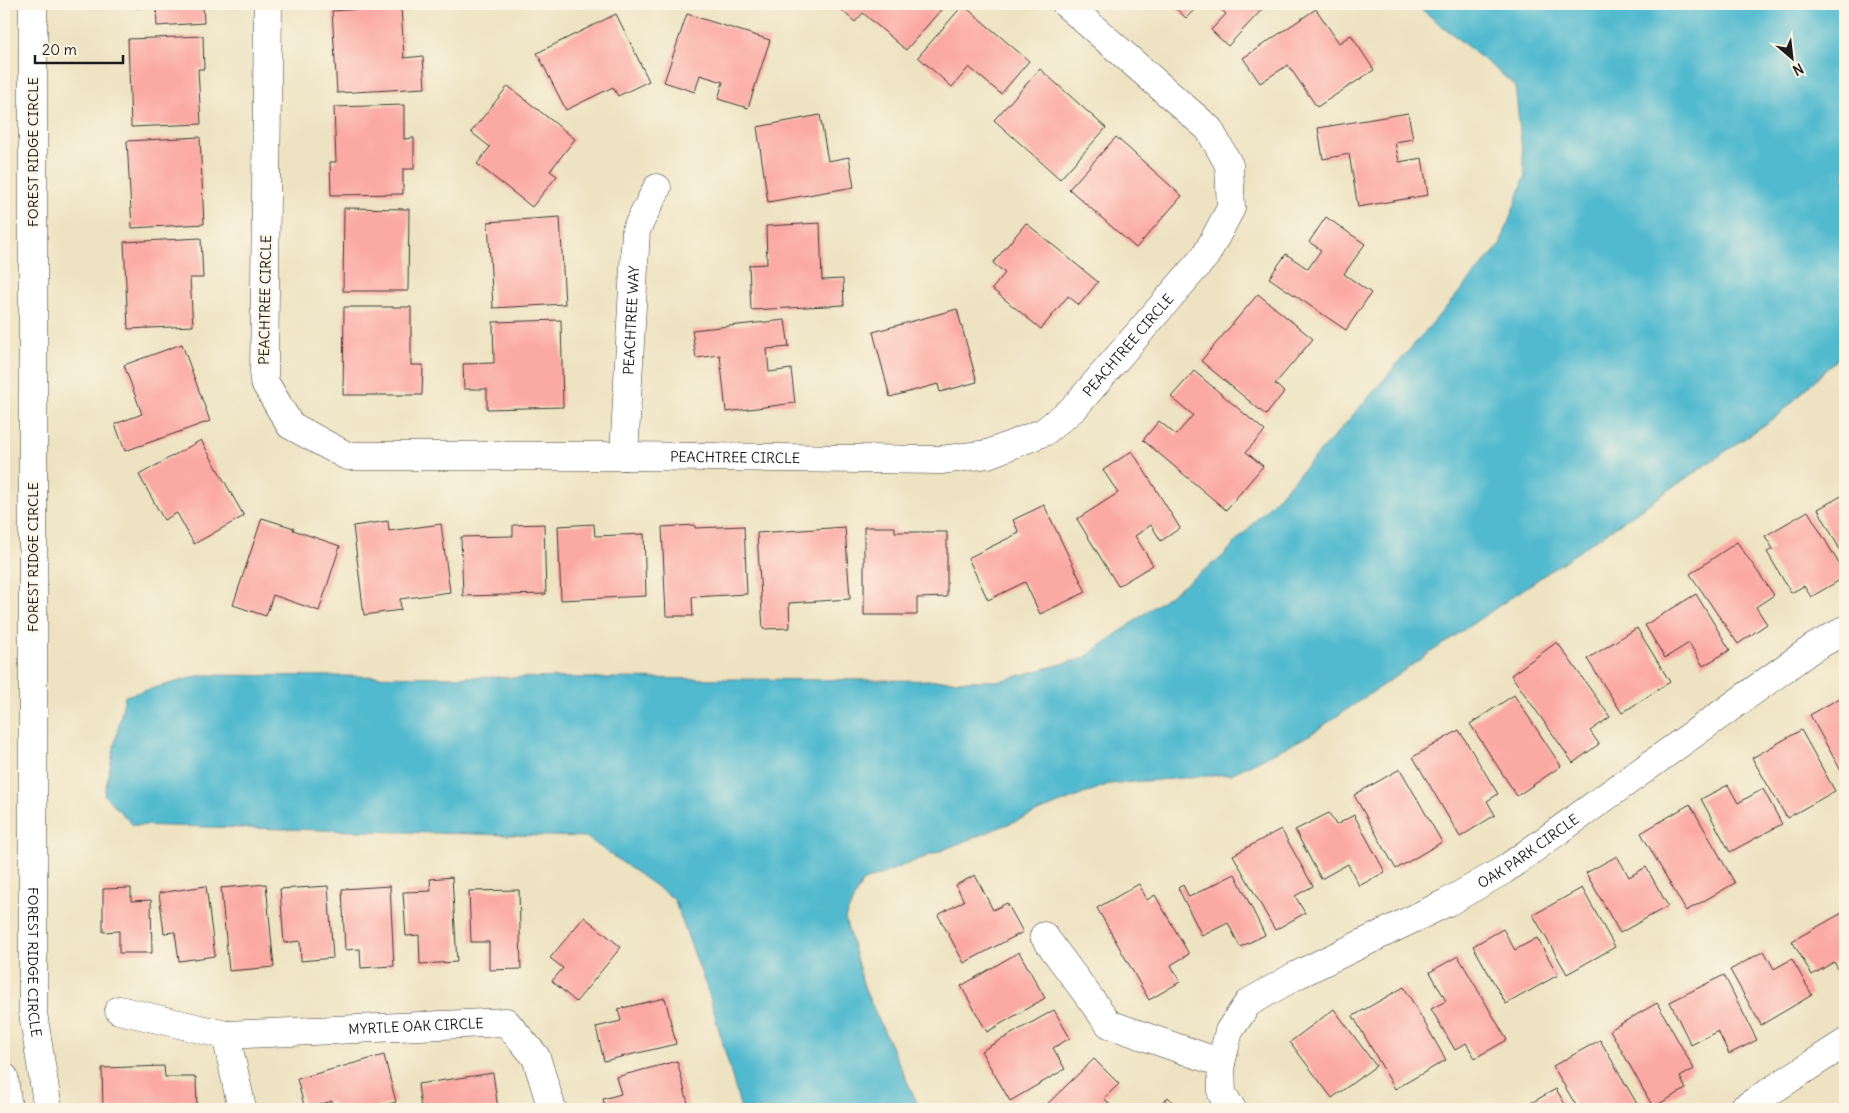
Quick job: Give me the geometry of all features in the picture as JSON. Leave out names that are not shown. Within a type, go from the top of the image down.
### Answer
[{"type":"street","name":"FOREST RIDGE CIRCLE","points":[[33,4],[33,1013],[48,1109]]},
{"type":"street","name":"PEACHTREE CIRCLE","points":[[268,4],[264,380],[290,425],[347,456],[624,456],[941,460],[988,454],[1044,432],[1074,408],[1206,255],[1231,208],[1228,165],[1209,129],[1066,4]]},
{"type":"street","name":"PEACHTREE WAY","points":[[624,456],[636,230],[657,188]]},
{"type":"street","name":"OAK PARK CIRCLE","points":[[1232,1109],[1222,1094],[1221,1063],[1229,1031],[1248,1003],[1297,975],[1448,902],[1504,870],[1813,648],[1845,630]]},
{"type":"street","points":[[1044,936],[1109,1024],[1221,1063]]},
{"type":"street","name":"MYRTLE OAK CIRCLE","points":[[119,1010],[226,1035],[506,1022],[536,1057],[552,1109]]},
{"type":"street","points":[[226,1035],[242,1109]]},
{"type":"street","points":[[1743,1109],[1845,1043]]},
{"type":"street","points":[[4,1077],[8,1109]]},
{"type":"water","points":[[1415,4],[1845,4],[1845,351],[1779,415],[1308,736],[1231,774],[1109,784],[862,882],[845,918],[865,990],[920,1109],[741,1109],[709,994],[674,899],[586,837],[133,825],[104,795],[125,696],[202,675],[999,681],[1084,658],[1222,557],[1340,430],[1500,245],[1525,177],[1515,85]]},
{"type":"building","points":[[136,4],[203,4],[204,23],[157,26],[156,7],[136,8]]},
{"type":"building","points":[[834,4],[946,4],[906,50],[863,13],[855,22]]},
{"type":"building","points":[[1171,4],[1200,4],[1186,18]]},
{"type":"building","points":[[1215,4],[1267,4],[1228,46],[1211,30],[1226,14]]},
{"type":"building","points":[[963,5],[1029,61],[1001,94],[969,67],[952,87],[918,57]]},
{"type":"building","points":[[401,6],[404,58],[423,56],[425,88],[337,93],[332,11]]},
{"type":"building","points":[[1316,9],[1339,43],[1351,35],[1374,70],[1317,107],[1288,65],[1260,83],[1243,58]]},
{"type":"building","points":[[616,14],[649,81],[618,96],[613,87],[566,110],[537,53]]},
{"type":"building","points":[[687,14],[770,40],[748,108],[718,99],[723,82],[700,75],[695,92],[664,82]]},
{"type":"building","points":[[203,36],[204,69],[198,69],[201,124],[131,127],[128,39]]},
{"type":"building","points":[[1040,69],[1106,128],[1060,179],[994,120]]},
{"type":"building","points":[[508,86],[575,139],[550,171],[557,176],[532,207],[477,164],[490,147],[471,132]]},
{"type":"building","points":[[404,105],[404,139],[414,138],[414,169],[403,169],[403,194],[331,195],[330,162],[336,162],[334,107]]},
{"type":"building","points":[[1408,113],[1413,139],[1395,142],[1399,162],[1422,158],[1428,195],[1358,207],[1349,154],[1323,159],[1318,128]]},
{"type":"building","points":[[820,115],[828,161],[849,157],[854,187],[768,202],[757,127]]},
{"type":"building","points":[[200,137],[204,224],[132,228],[127,141]]},
{"type":"building","points":[[1116,137],[1182,196],[1136,248],[1069,189]]},
{"type":"building","points":[[344,208],[409,209],[408,291],[343,291]]},
{"type":"building","points":[[560,217],[565,304],[493,308],[488,222]]},
{"type":"building","points":[[1326,217],[1365,244],[1344,274],[1371,293],[1346,330],[1269,278],[1286,254],[1308,269],[1321,250],[1309,242]]},
{"type":"building","points":[[820,223],[822,280],[843,279],[844,305],[751,310],[749,265],[767,264],[766,226]]},
{"type":"building","points":[[1026,223],[1098,282],[1079,305],[1068,296],[1041,329],[992,289],[1005,273],[993,263]]},
{"type":"building","points":[[201,238],[203,278],[190,278],[193,326],[128,329],[124,242]]},
{"type":"building","points":[[1258,294],[1313,339],[1275,384],[1284,392],[1266,415],[1201,361]]},
{"type":"building","points":[[344,307],[411,307],[411,365],[423,365],[422,395],[343,395]]},
{"type":"building","points":[[957,309],[977,382],[940,392],[938,384],[890,397],[873,332]]},
{"type":"building","points":[[561,320],[563,407],[487,409],[487,389],[464,389],[463,364],[494,363],[493,322]]},
{"type":"building","points":[[785,320],[789,347],[767,349],[769,372],[791,369],[795,403],[726,412],[720,355],[696,358],[692,330]]},
{"type":"building","points":[[182,344],[210,421],[125,451],[115,424],[142,414],[124,365]]},
{"type":"building","points":[[1194,371],[1265,431],[1246,452],[1263,466],[1226,510],[1143,440],[1159,421],[1176,435],[1193,415],[1171,397]]},
{"type":"building","points":[[201,440],[244,516],[194,544],[177,513],[164,520],[139,475]]},
{"type":"building","points":[[1132,451],[1180,528],[1161,541],[1151,525],[1135,536],[1153,565],[1118,586],[1077,519],[1118,493],[1103,470]]},
{"type":"building","points":[[1845,494],[1845,559],[1818,509]]},
{"type":"building","points":[[1044,505],[1086,592],[1040,614],[1025,582],[988,600],[968,558],[1019,533],[1013,520]]},
{"type":"building","points":[[1808,511],[1845,574],[1845,577],[1811,597],[1804,586],[1791,593],[1767,552],[1773,549],[1765,536]]},
{"type":"building","points":[[262,518],[340,546],[319,611],[273,595],[266,616],[233,605]]},
{"type":"building","points":[[388,521],[389,531],[441,524],[450,592],[400,599],[401,610],[364,615],[353,526]]},
{"type":"building","points":[[544,524],[546,594],[463,596],[461,537],[513,536],[513,525]]},
{"type":"building","points":[[594,524],[595,536],[644,534],[646,596],[561,600],[558,526]]},
{"type":"building","points":[[695,525],[695,528],[744,526],[747,594],[692,597],[693,616],[666,616],[662,527]]},
{"type":"building","points":[[845,527],[850,599],[789,603],[790,628],[763,629],[757,533]]},
{"type":"building","points":[[864,527],[895,527],[895,532],[947,532],[947,597],[917,598],[917,615],[864,615]]},
{"type":"building","points":[[1737,542],[1774,595],[1756,607],[1767,624],[1738,644],[1690,574]]},
{"type":"building","points":[[1696,594],[1730,650],[1703,666],[1689,643],[1665,658],[1645,625]]},
{"type":"building","points":[[1637,628],[1670,682],[1622,713],[1587,659]]},
{"type":"building","points":[[1557,642],[1610,717],[1590,731],[1599,744],[1573,763],[1511,675]]},
{"type":"building","points":[[1514,695],[1561,766],[1517,796],[1470,724]]},
{"type":"building","points":[[1845,695],[1845,778],[1810,715]]},
{"type":"building","points":[[1459,730],[1498,794],[1487,801],[1495,815],[1460,837],[1413,757]]},
{"type":"building","points":[[1801,730],[1835,791],[1787,818],[1752,758]]},
{"type":"building","points":[[1400,769],[1442,842],[1396,869],[1354,795]]},
{"type":"building","points":[[1728,785],[1738,803],[1763,789],[1782,824],[1730,852],[1701,799]]},
{"type":"building","points":[[1690,804],[1735,883],[1686,911],[1641,833]]},
{"type":"building","points":[[1329,813],[1336,825],[1354,815],[1385,872],[1359,886],[1348,864],[1321,879],[1295,830]]},
{"type":"building","points":[[1281,829],[1313,886],[1295,896],[1305,913],[1275,930],[1233,855]]},
{"type":"building","points":[[1617,856],[1629,877],[1646,867],[1668,906],[1620,933],[1586,873]]},
{"type":"building","points":[[1235,874],[1265,935],[1240,947],[1228,923],[1202,936],[1178,888],[1183,885],[1189,897]]},
{"type":"building","points":[[975,875],[993,910],[1007,903],[1023,932],[964,963],[938,915],[964,901],[956,885]]},
{"type":"building","points":[[452,877],[457,962],[420,964],[419,935],[406,936],[403,892],[431,891],[430,879]]},
{"type":"building","points":[[266,884],[274,967],[229,971],[221,888]]},
{"type":"building","points":[[1139,884],[1147,900],[1155,895],[1189,954],[1171,965],[1180,982],[1149,1000],[1097,908]]},
{"type":"building","points":[[206,886],[215,956],[179,961],[175,932],[164,933],[159,893]]},
{"type":"building","points":[[328,886],[333,958],[301,961],[300,941],[284,943],[280,889]]},
{"type":"building","points":[[390,886],[394,966],[361,968],[360,949],[345,950],[342,889]]},
{"type":"building","points":[[131,888],[131,901],[151,900],[152,953],[119,953],[119,931],[103,932],[103,889]]},
{"type":"building","points":[[1582,888],[1615,947],[1567,974],[1533,915]]},
{"type":"building","points":[[519,890],[521,969],[489,970],[489,942],[471,942],[469,891]]},
{"type":"building","points":[[1842,913],[1845,919],[1845,981],[1834,962],[1812,975],[1792,941]]},
{"type":"building","points":[[584,917],[621,947],[576,1002],[552,981],[563,968],[550,958]]},
{"type":"building","points":[[1503,929],[1515,950],[1537,938],[1558,975],[1506,1004],[1473,946]]},
{"type":"building","points":[[1764,951],[1774,969],[1792,959],[1812,995],[1761,1025],[1730,970]]},
{"type":"building","points":[[1019,952],[1045,998],[987,1032],[961,986]]},
{"type":"building","points":[[1458,956],[1507,1040],[1475,1058],[1466,1043],[1455,1050],[1431,1009],[1446,1001],[1430,972]]},
{"type":"building","points":[[1724,975],[1757,1040],[1729,1054],[1718,1031],[1691,1045],[1670,1002]]},
{"type":"building","points":[[1404,987],[1446,1060],[1395,1089],[1353,1016]]},
{"type":"building","points":[[665,998],[676,1044],[604,1061],[596,1027],[621,1021],[618,1009]]},
{"type":"building","points":[[1657,1003],[1694,1069],[1680,1077],[1686,1089],[1653,1107],[1610,1030]]},
{"type":"building","points":[[1334,1009],[1376,1066],[1332,1098],[1290,1042]]},
{"type":"building","points":[[1054,1010],[1070,1038],[1053,1048],[1065,1069],[1010,1101],[981,1051]]},
{"type":"building","points":[[1600,1040],[1640,1109],[1578,1109],[1553,1066]]},
{"type":"building","points":[[384,1055],[396,1102],[369,1109],[334,1109],[332,1101],[305,1109],[297,1079]]},
{"type":"building","points":[[1094,1059],[1119,1084],[1104,1098],[1114,1109],[1042,1109]]},
{"type":"building","points":[[677,1061],[689,1107],[682,1109],[606,1109],[603,1099],[621,1094],[616,1077]]},
{"type":"building","points":[[164,1066],[165,1077],[196,1077],[197,1107],[103,1109],[102,1068]]},
{"type":"building","points":[[493,1073],[498,1109],[421,1109],[418,1084]]},
{"type":"building","points":[[1556,1089],[1568,1109],[1520,1109]]},
{"type":"building","points":[[1168,1097],[1179,1109],[1155,1109]]}]
